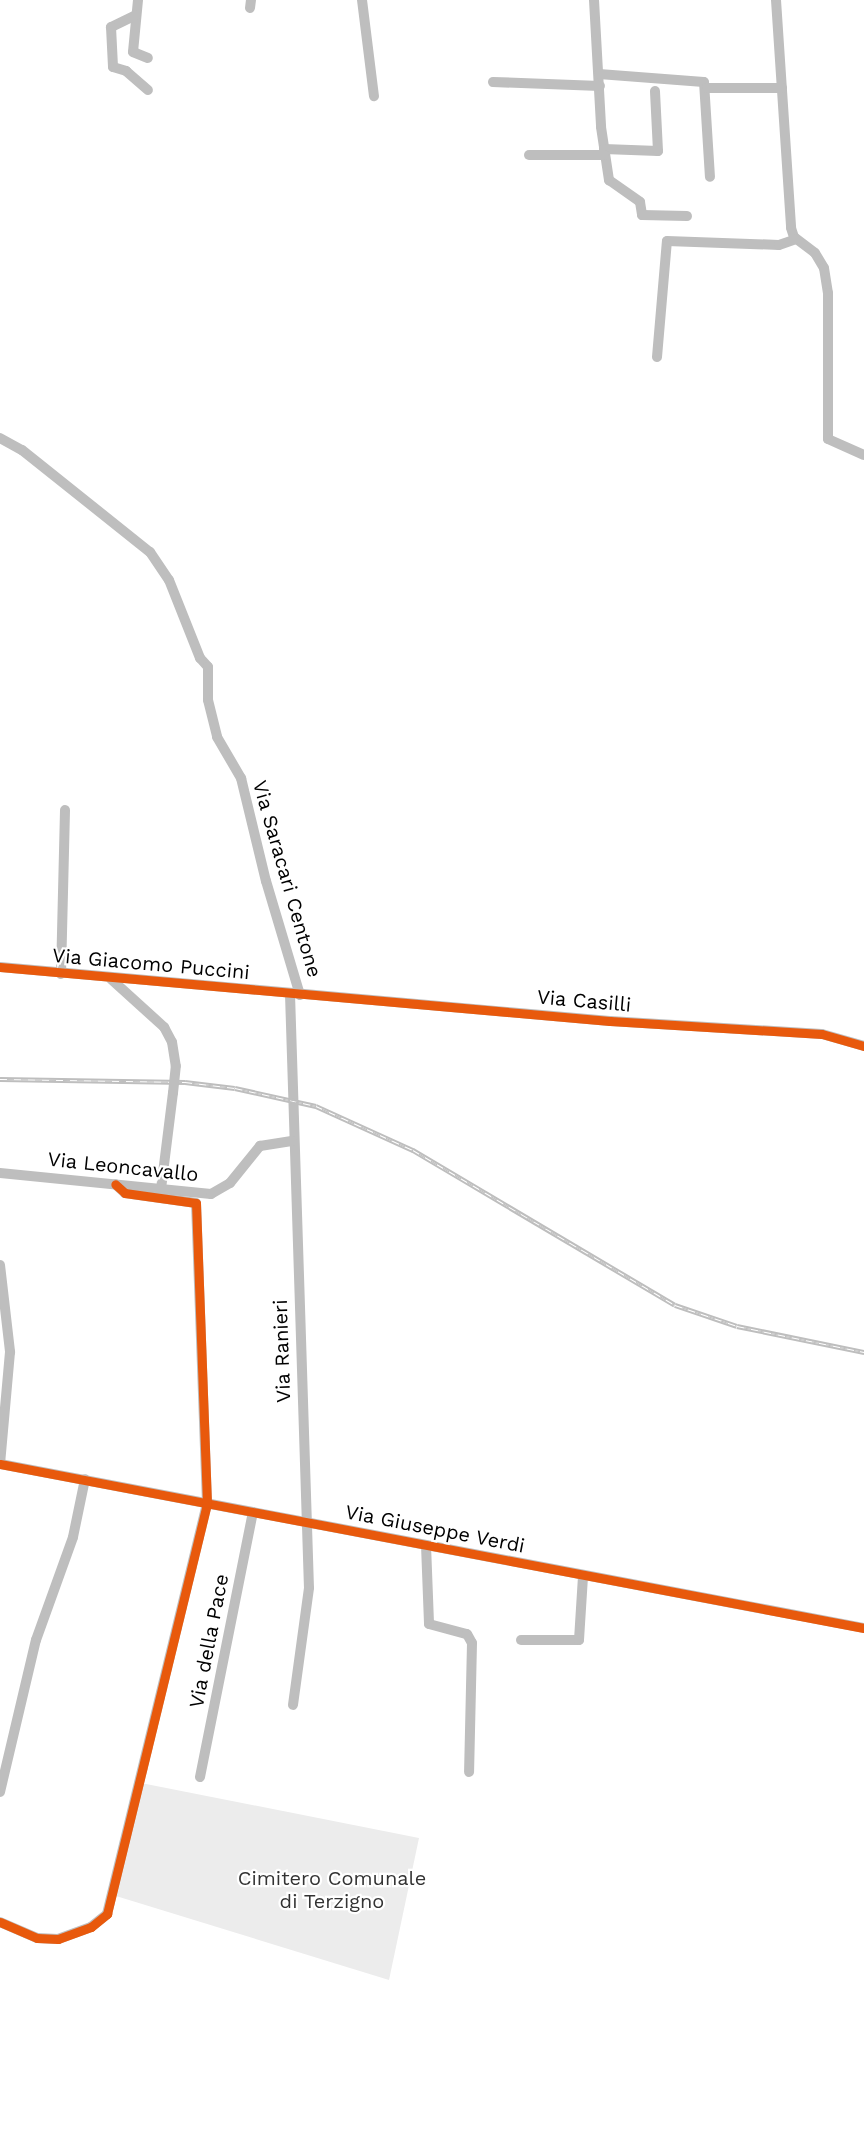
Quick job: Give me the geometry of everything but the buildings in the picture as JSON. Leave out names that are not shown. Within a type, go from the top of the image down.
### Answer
[{"type":"street","points":[[138,0],[133,52],[148,58]]},
{"type":"street","points":[[362,0],[374,96]]},
{"type":"street","points":[[594,0],[604,152],[609,180],[640,202],[642,215],[687,216]]},
{"type":"street","points":[[776,0],[791,228],[796,239],[815,253],[824,268],[828,293],[828,439],[864,455]]},
{"type":"street","points":[[136,15],[111,27],[113,67],[126,71],[148,90]]},
{"type":"street","points":[[599,74],[704,82],[710,177]]},
{"type":"street","points":[[493,82],[600,86]]},
{"type":"street","points":[[706,88],[782,88]]},
{"type":"street","points":[[529,154],[658,151],[655,91]]},
{"type":"street","points":[[657,357],[667,241],[779,245],[796,239]]},
{"type":"street","name":"Via Saracari Centone","points":[[0,438],[22,450],[150,552],[169,580],[200,658],[208,667],[208,700],[217,737],[241,778],[295,994]]},
{"type":"street","points":[[61,974],[65,810]]},
{"type":"street","name":"Via Giacomo Puccini","points":[[0,967],[111,979],[295,994]]},
{"type":"street","points":[[111,979],[164,1027],[172,1042],[176,1066],[161,1189]]},
{"type":"street","name":"Via Casilli","points":[[295,994],[610,1021],[822,1034],[864,1046]]},
{"type":"street","name":"Via Ranieri","points":[[293,1705],[309,1605],[292,1141],[295,994]]},
{"type":"street","name":"Via Leoncavallo","points":[[0,1173],[161,1189],[217,1192],[230,1183],[260,1146],[292,1141]]},
{"type":"street","points":[[0,1922],[37,1938],[58,1940],[91,1927],[107,1914],[207,1503],[196,1203],[124,1192],[115,1184]]},
{"type":"street","points":[[0,1265],[10,1352],[4,1378],[0,1464]]},
{"type":"street","name":"Via Giuseppe Verdi","points":[[0,1464],[583,1577],[864,1628]]},
{"type":"street","points":[[0,1792],[36,1640],[73,1537],[85,1479]]},
{"type":"street","name":"Via della Pace","points":[[200,1777],[253,1512]]},
{"type":"street","points":[[426,1545],[429,1623],[467,1634],[472,1643],[469,1772]]},
{"type":"street","points":[[521,1640],[579,1640],[583,1577]]},
{"type":"green space","name":"Cimitero Comunale di Terzigno","points":[[141,1783],[419,1838],[389,1980],[116,1896]]},
{"type":"railway","points":[[0,1079],[185,1082],[235,1088],[316,1106],[413,1150],[675,1305],[737,1326],[864,1352]]},
{"type":"cycle path","points":[[0,967],[610,1021],[822,1034],[864,1046]]},
{"type":"cycle path","points":[[0,1922],[37,1938],[58,1939],[91,1927],[107,1914],[207,1503],[196,1203],[125,1193],[115,1184]]},
{"type":"cycle path","points":[[0,1464],[864,1628]]}]
